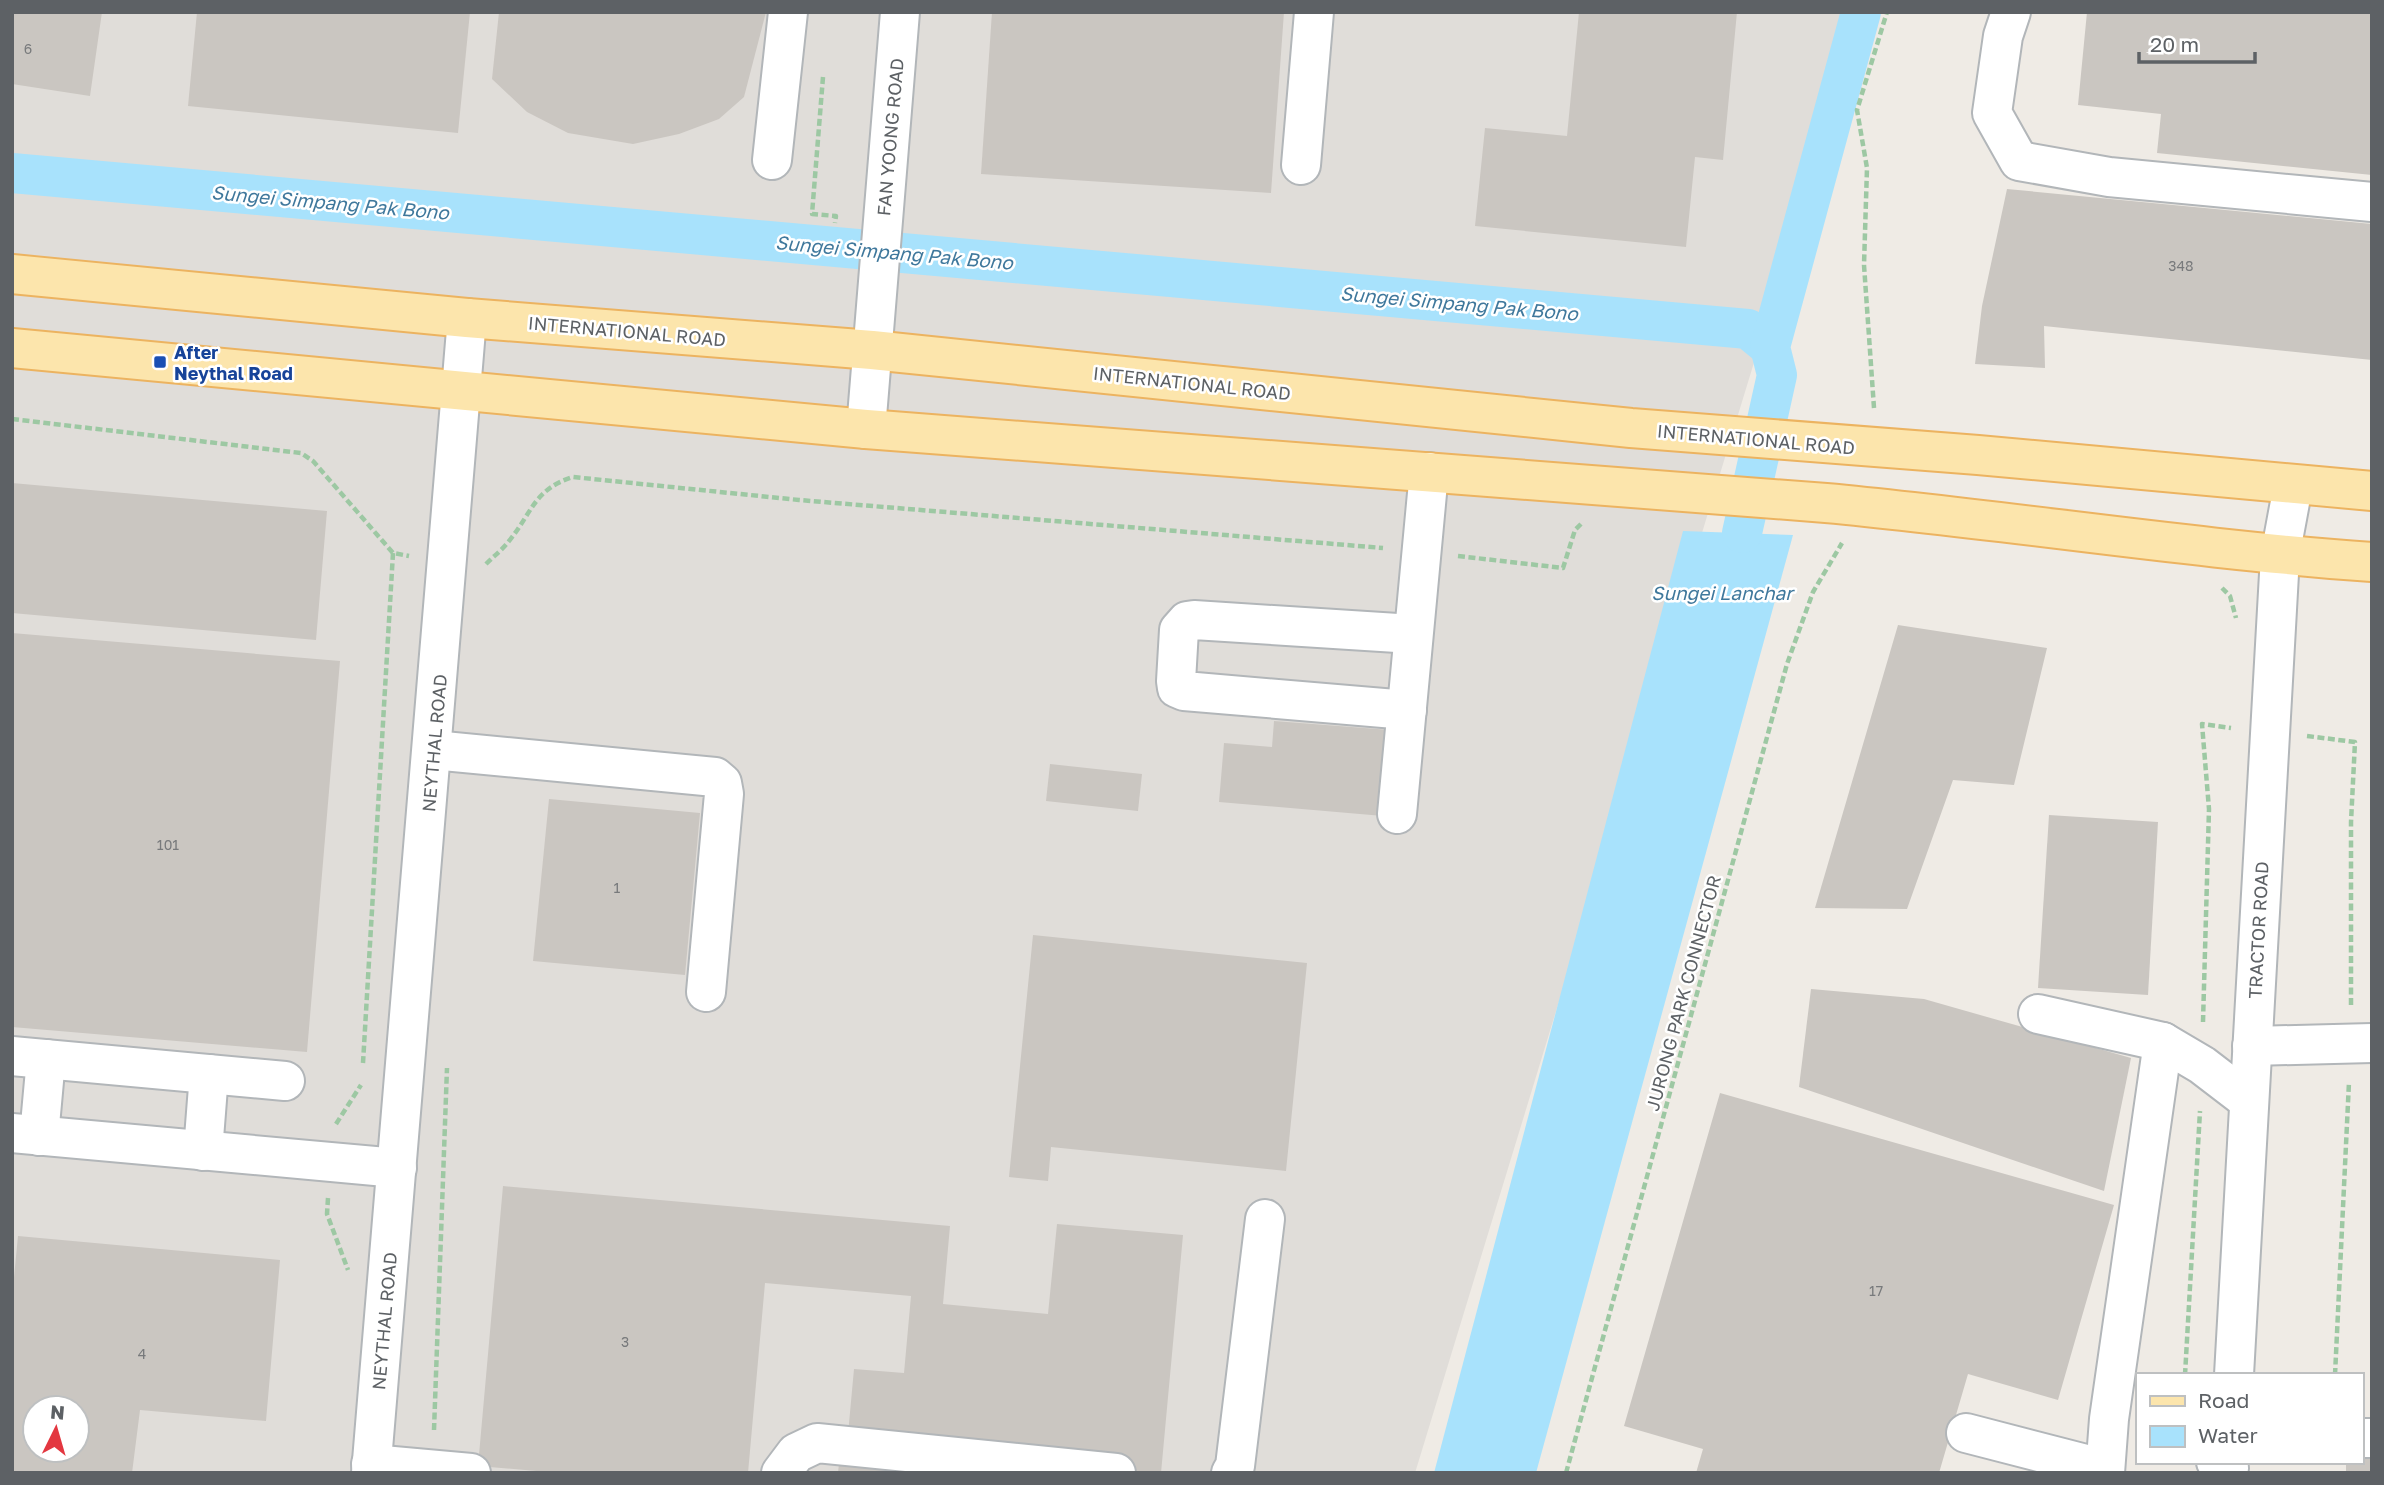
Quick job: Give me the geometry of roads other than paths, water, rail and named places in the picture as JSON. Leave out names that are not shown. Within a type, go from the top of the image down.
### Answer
[{"type":"main road","name":"INTERNATIONAL ROAD","points":[[12,274],[467,318],[872,350],[1630,428],[1978,455],[2293,486],[2372,491]]},
{"type":"main road","points":[[12,348],[463,388],[866,429],[1826,503],[1972,517],[2280,556],[2372,562]]},
{"type":"street","points":[[772,160],[788,12]]},
{"type":"street","name":"FAN YOONG ROAD","points":[[866,429],[900,12]]},
{"type":"street","points":[[1301,165],[1314,12]]},
{"type":"street","points":[[2011,12],[2003,36],[1992,113],[2019,161],[2109,177],[2372,202]]},
{"type":"street","name":"NEYTHAL ROAD","points":[[371,1468],[433,750],[467,563],[463,388],[467,318]]},
{"type":"street","points":[[1397,814],[1429,472]]},
{"type":"street","name":"TRACTOR ROAD","points":[[2234,1373],[2280,556],[2293,486]]},
{"type":"street","points":[[1407,710],[1184,691],[1177,688],[1176,681],[1179,630],[1186,621],[1194,620],[1413,635]]},
{"type":"street","points":[[433,750],[701,773],[715,777],[722,783],[724,794],[706,992]]},
{"type":"street","points":[[2038,1014],[2163,1042],[2202,1065],[2249,1101]]},
{"type":"street","points":[[1966,1433],[2105,1471],[2123,1424],[2163,1042]]},
{"type":"street","points":[[2252,1046],[2372,1043]]},
{"type":"street","points":[[285,1081],[29,1057],[26,1135],[397,1168]]},
{"type":"street","points":[[203,1151],[209,1074]]},
{"type":"street","points":[[1231,1473],[1235,1466],[1265,1219]]},
{"type":"street","points":[[781,1473],[796,1453],[817,1443],[1116,1473]]},
{"type":"street","points":[[371,1468],[471,1473]]},
{"type":"water","name":"Sungei Lanchar","points":[[1683,531],[1793,535],[1536,1473],[1434,1473]]},
{"type":"waterway","name":"Sungei Lanchar","points":[[1742,533],[1777,375],[1770,347],[1861,12]]},
{"type":"waterway","name":"Sungei Simpang Pak Bono","points":[[12,173],[1748,329],[1770,347]]},
{"type":"place","name":"After Neythal Road","points":[[160,362]]}]
